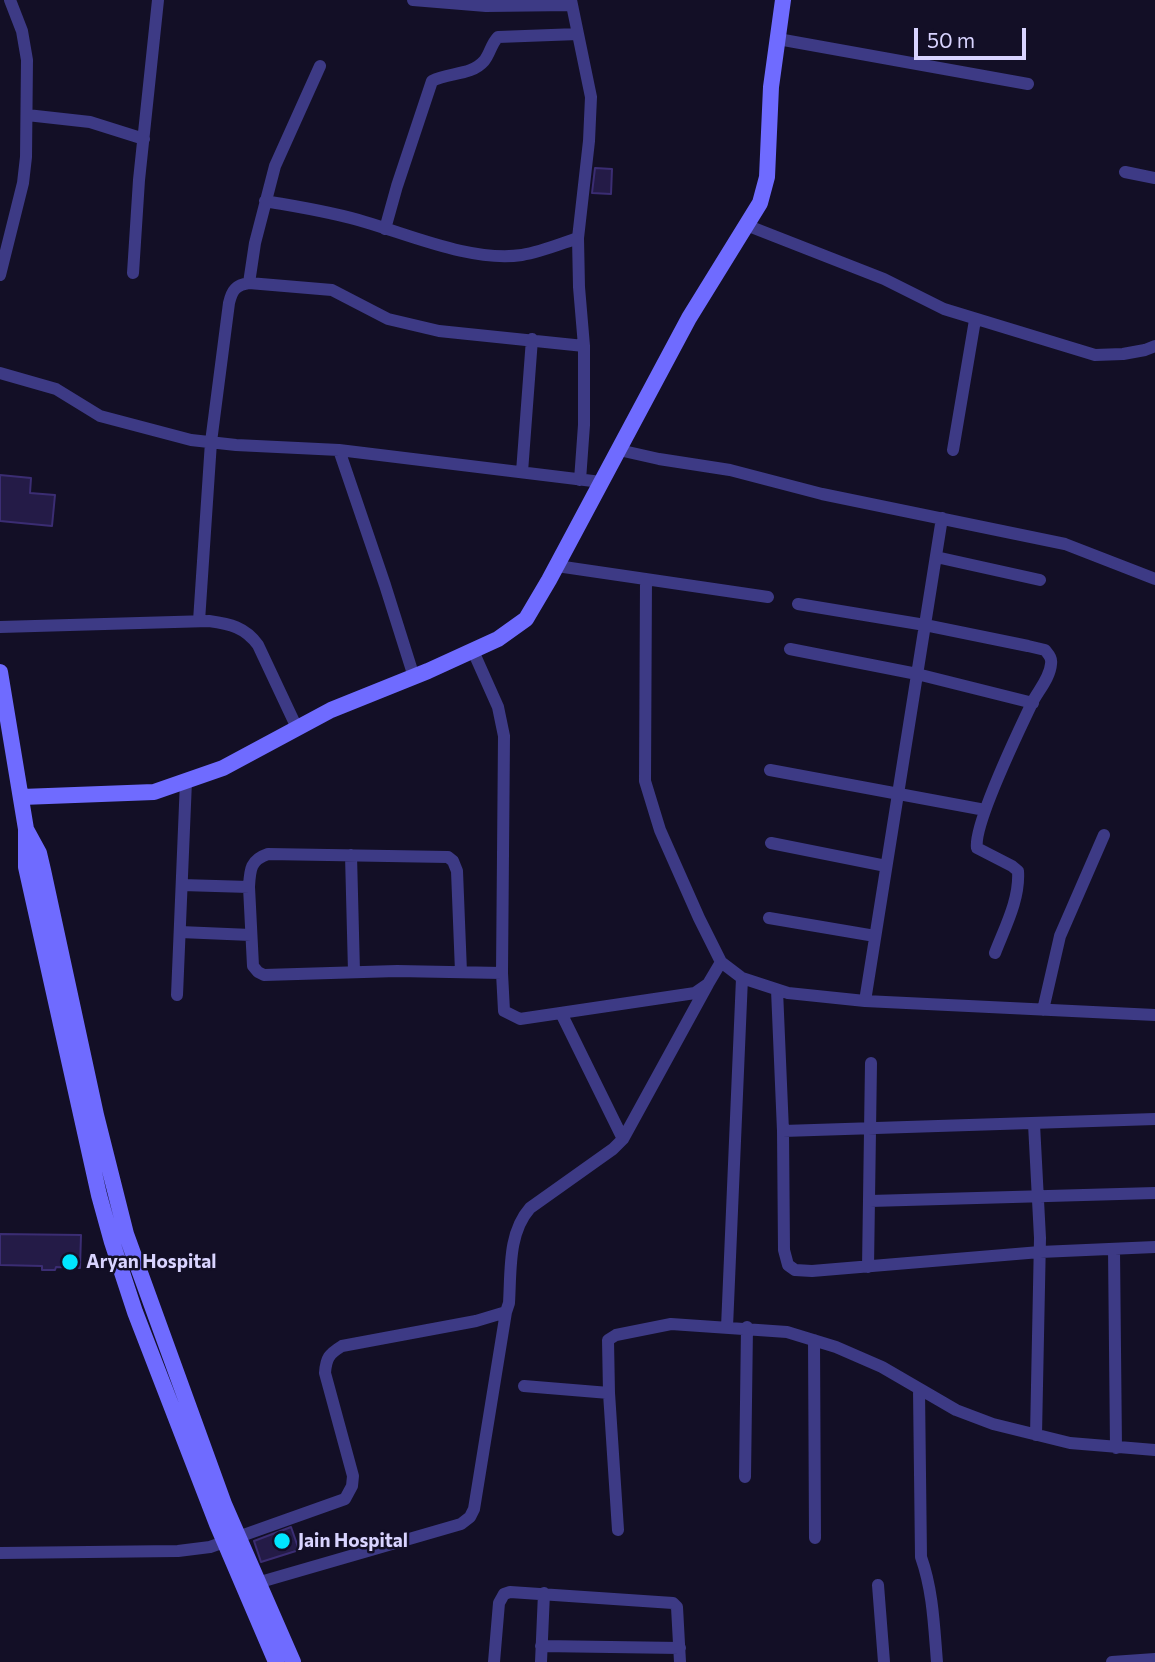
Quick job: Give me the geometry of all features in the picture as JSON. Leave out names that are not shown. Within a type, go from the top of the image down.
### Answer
[{"type":"street","points":[[0,275],[23,183],[27,115],[27,60],[22,31],[10,0]]},
{"type":"street","points":[[133,273],[158,0]]},
{"type":"street","points":[[413,0],[486,6],[572,2],[591,97],[578,238],[584,346],[584,425],[580,480]]},
{"type":"street","points":[[22,797],[154,792],[223,768],[331,710],[414,677],[498,639],[526,619],[689,318],[761,203],[767,177],[771,87],[783,0]]},
{"type":"street","points":[[385,229],[432,81],[482,64],[498,37],[578,34]]},
{"type":"street","points":[[778,39],[1028,84]]},
{"type":"street","points":[[249,283],[265,201],[283,146],[320,65]]},
{"type":"street","points":[[27,115],[90,122],[144,139]]},
{"type":"street","points":[[1125,172],[1155,178]]},
{"type":"street","points":[[265,201],[332,214],[466,251],[504,256],[538,251],[578,238]]},
{"type":"street","points":[[746,225],[884,279],[928,302],[975,320],[1095,355],[1123,354],[1155,346]]},
{"type":"street","points":[[199,621],[211,442],[231,293],[240,284],[324,288],[339,292],[388,319],[439,331],[584,346]]},
{"type":"street","points":[[953,450],[975,320]]},
{"type":"street","points":[[522,472],[532,339]]},
{"type":"street","points":[[0,373],[56,389],[100,416],[168,436],[211,442],[339,450],[601,482]]},
{"type":"street","points":[[339,450],[414,677]]},
{"type":"street","points":[[619,450],[730,470],[822,494],[1065,544],[1155,579]]},
{"type":"street","points":[[865,1001],[942,518]]},
{"type":"street","points":[[936,557],[1040,580]]},
{"type":"street","points":[[556,566],[768,597]]},
{"type":"street","points":[[646,579],[645,781],[660,830],[721,962],[742,978],[788,993],[865,1001],[1155,1015]]},
{"type":"street","points":[[798,604],[925,625],[1045,650],[1052,659],[1051,667],[1032,703],[985,810],[976,841],[977,848],[1018,871],[1015,899],[995,953]]},
{"type":"street","points":[[0,627],[199,621],[228,623],[251,636],[297,728]]},
{"type":"street","points":[[790,649],[916,674],[1032,703]]},
{"type":"street","points":[[473,650],[498,707],[504,736],[502,1006],[509,1015],[520,1019],[695,993],[708,984]]},
{"type":"street","points":[[0,672],[22,797],[26,829],[26,867],[103,1216],[135,1312],[250,1585],[275,1662]]},
{"type":"street","points":[[769,771],[985,810]]},
{"type":"street","points":[[177,995],[186,781]]},
{"type":"street","points":[[1042,1010],[1060,936],[1104,835]]},
{"type":"street","points":[[771,843],[887,866]]},
{"type":"street","points":[[461,972],[457,871],[453,861],[443,856],[268,854],[259,857],[251,866],[249,887],[253,966],[264,975],[354,972],[502,973]]},
{"type":"street","points":[[351,855],[354,972]]},
{"type":"street","points":[[182,885],[249,887]]},
{"type":"street","points":[[769,918],[876,936]]},
{"type":"street","points":[[180,932],[251,935]]},
{"type":"street","points":[[250,1585],[461,1524],[470,1517],[474,1509],[509,1303],[513,1241],[521,1217],[623,1139],[721,962]]},
{"type":"street","points":[[727,1326],[742,978]]},
{"type":"street","points":[[777,990],[783,1131],[784,1251],[788,1265],[794,1270],[868,1267],[1040,1252],[1155,1247]]},
{"type":"street","points":[[561,1013],[623,1139]]},
{"type":"street","points":[[868,1267],[871,1063]]},
{"type":"street","points":[[783,1131],[1155,1119]]},
{"type":"street","points":[[1034,1124],[1040,1252],[1036,1435]]},
{"type":"street","points":[[870,1201],[1155,1193]]},
{"type":"street","points":[[1114,1249],[1116,1448]]},
{"type":"street","points":[[0,1553],[178,1551],[210,1547],[345,1499],[352,1486],[353,1476],[325,1373],[326,1359],[330,1353],[342,1346],[477,1321],[506,1312]]},
{"type":"street","points":[[618,1530],[608,1340],[612,1336],[671,1324],[787,1332],[882,1367],[956,1410],[993,1424],[1070,1443],[1155,1450]]},
{"type":"street","points":[[745,1477],[747,1328]]},
{"type":"street","points":[[814,1340],[815,1538]]},
{"type":"street","points":[[524,1386],[609,1393]]},
{"type":"street","points":[[919,1390],[920,1557],[928,1576],[937,1662]]},
{"type":"street","points":[[250,1585],[293,1662]]},
{"type":"street","points":[[878,1585],[884,1662]]},
{"type":"street","points":[[494,1662],[499,1603],[501,1597],[510,1592],[673,1602],[677,1607],[680,1662]]},
{"type":"street","points":[[541,1662],[544,1593]]},
{"type":"street","points":[[541,1646],[680,1648]]},
{"type":"street","points":[[1112,1662],[1155,1659]]},
{"type":"building","points":[[595,168],[612,169],[611,194],[592,193]]},
{"type":"building","points":[[0,475],[31,478],[30,493],[55,495],[52,526],[0,521]]},
{"type":"building","points":[[0,1234],[81,1235],[80,1268],[56,1267],[55,1270],[42,1270],[42,1266],[0,1265]]},
{"type":"building","points":[[291,1527],[299,1550],[261,1562],[254,1541]]},
{"type":"place","name":"Aryan Hospital","points":[[70,1262]]},
{"type":"place","name":"Jain Hospital","points":[[282,1541]]}]
